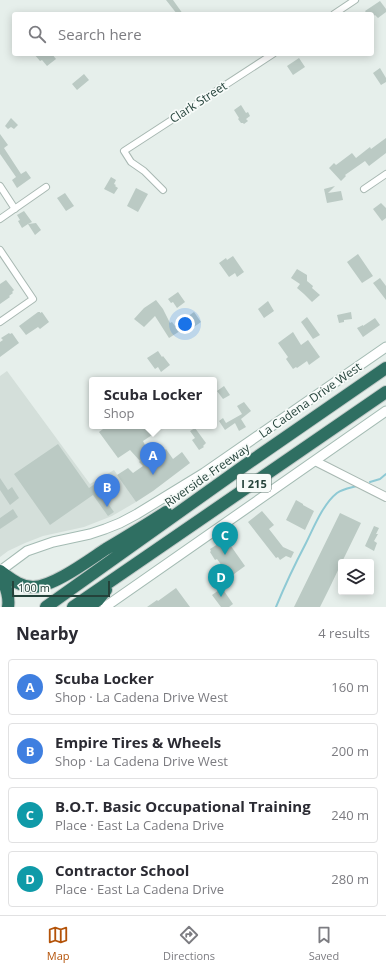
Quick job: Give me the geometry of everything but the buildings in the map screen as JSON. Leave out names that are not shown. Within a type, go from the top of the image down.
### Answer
[{"type":"highway","name":"Riverside Freeway","points":[[46,607],[244,466],[386,368]]},
{"type":"highway","name":"I 215","points":[[73,607],[386,392]]},
{"type":"highway","points":[[0,571],[12,580],[23,585],[33,587],[43,586],[66,575],[151,521],[230,468],[244,466]]},
{"type":"highway","points":[[0,571],[8,594],[8,607]]},
{"type":"highway","points":[[88,607],[98,600],[122,573]]},
{"type":"main road","name":"La Cadena Drive West","points":[[0,571],[27,551],[53,542],[90,534],[105,529],[137,514],[204,473],[386,347]]},
{"type":"main road","points":[[106,607],[386,411]]},
{"type":"street","points":[[337,12],[355,0]]},
{"type":"street","name":"Clark Street","points":[[163,190],[144,171],[131,162],[124,151],[270,56]]},
{"type":"street","points":[[364,189],[386,174]]},
{"type":"street","points":[[0,186],[15,209]]},
{"type":"street","points":[[0,219],[46,187]]},
{"type":"street","points":[[0,250],[33,299],[0,322]]},
{"type":"street","points":[[315,461],[386,497]]},
{"type":"shaded area","points":[[7,371],[90,484],[114,470],[136,502],[112,516],[84,527],[43,536],[8,551],[0,557],[0,376]]},
{"type":"waterway","points":[[370,482],[380,479],[386,474]]},
{"type":"waterway","points":[[276,607],[294,567],[327,503],[337,493],[357,486]]},
{"type":"place","name":"Scuba Locker","points":[[153,475]]},
{"type":"place","name":"Empire Tires & Wheels","points":[[107,507]]},
{"type":"place","name":"B.O.T. Basic Occupational Training","points":[[225,555]]},
{"type":"place","name":"Contractor School","points":[[221,597]]}]
